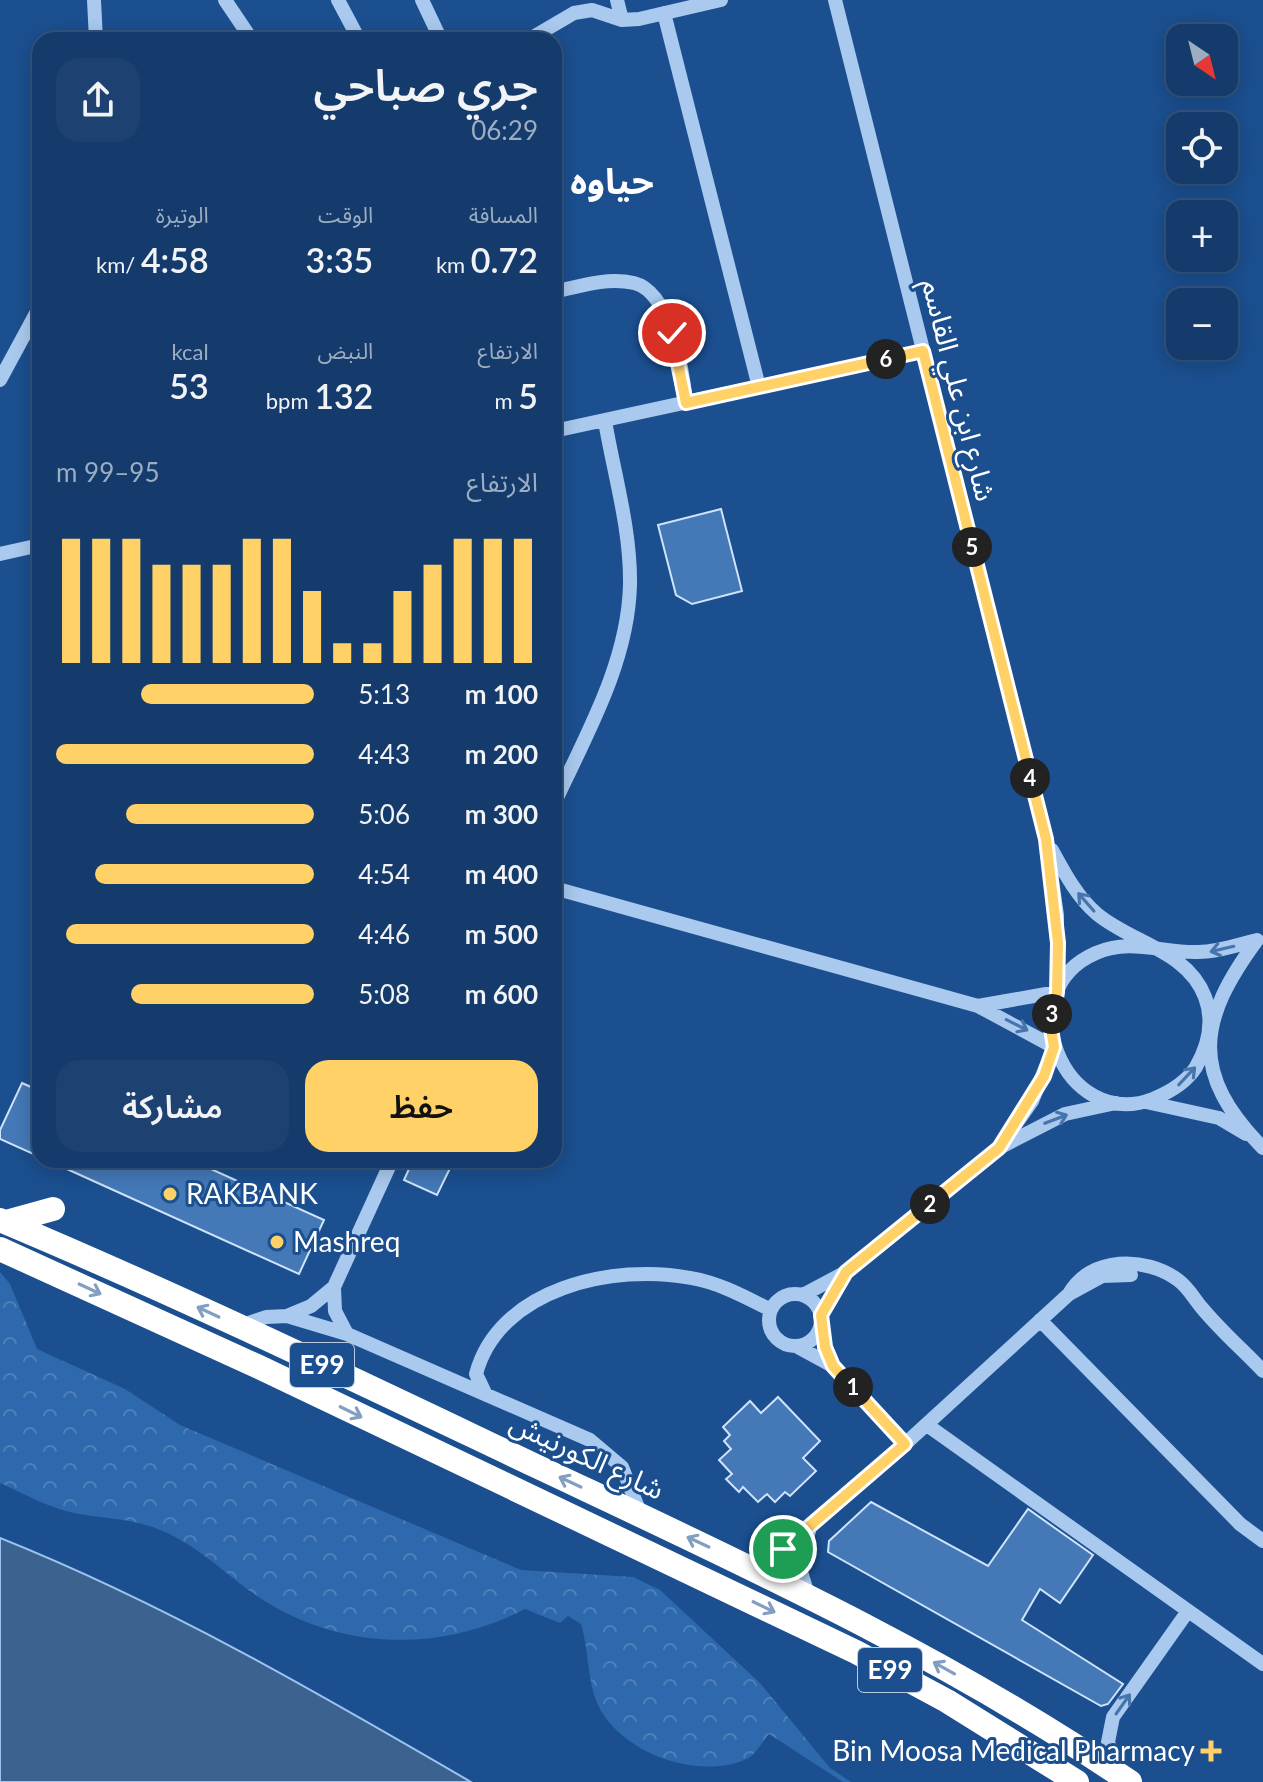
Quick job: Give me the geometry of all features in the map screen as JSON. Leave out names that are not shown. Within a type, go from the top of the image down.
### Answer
[{"type":"highway","points":[[3,1221],[53,1209]]},
{"type":"highway","name":"شارع الكورنيش","points":[[3,1221],[240,1326],[808,1595],[1010,1705],[1125,1779]]},
{"type":"highway","name":"E99","points":[[0,1249],[661,1557],[947,1701],[1077,1782]]},
{"type":"highway","points":[[947,1701],[964,1700],[992,1711],[1010,1705]]},
{"type":"street","points":[[94,0],[96,32]]},
{"type":"street","points":[[225,0],[247,32]]},
{"type":"street","points":[[338,0],[355,32]]},
{"type":"street","points":[[422,0],[437,32]]},
{"type":"street","points":[[617,0],[622,20]]},
{"type":"street","points":[[542,32],[574,13],[592,10],[622,20],[721,0]]},
{"type":"street","name":"شارع ابن علي القاسم","points":[[835,0],[1046,839],[1057,915],[1057,992]]},
{"type":"street","points":[[664,13],[759,387]]},
{"type":"street","points":[[562,291],[614,281],[638,283],[652,295],[672,333],[682,368],[686,403]]},
{"type":"street","points":[[0,380],[32,321]]},
{"type":"street","points":[[562,429],[923,351]]},
{"type":"street","points":[[562,787],[609,686],[623,635],[630,587],[628,550],[605,421]]},
{"type":"street","points":[[0,554],[32,547]]},
{"type":"street","name":"شارع ابن علي القاسم","points":[[1046,839],[1084,901],[1097,914],[1146,946]]},
{"type":"street","points":[[562,890],[978,1006],[1054,1047]]},
{"type":"street","points":[[1118,1102],[1096,1096],[1078,1084],[1063,1067],[1054,1047],[1051,1029],[1057,992],[1072,969],[1094,953],[1119,945],[1213,951],[1260,938]]},
{"type":"street","points":[[1145,1102],[1170,1092],[1191,1074],[1205,1051],[1210,1024],[1233,973],[1260,938]]},
{"type":"street","points":[[1146,946],[1172,956],[1192,974],[1205,997],[1218,1086],[1258,1144]]},
{"type":"street","points":[[978,1006],[1057,992]]},
{"type":"street","points":[[999,1148],[1032,1101],[1054,1047]]},
{"type":"street","points":[[905,1444],[833,1366],[798,1347],[787,1346],[772,1334],[771,1310],[781,1298],[803,1295],[846,1272],[999,1148],[1065,1114],[1118,1102],[1145,1102],[1219,1118],[1258,1144]]},
{"type":"street","points":[[287,1316],[311,1306],[334,1287],[388,1168]]},
{"type":"street","points":[[798,1347],[813,1340],[846,1272]]},
{"type":"street","points":[[486,1395],[476,1374],[501,1325],[530,1304],[598,1279],[650,1273],[692,1278],[723,1287],[771,1310]]},
{"type":"street","points":[[755,1569],[927,1425],[1069,1294],[1102,1276],[1122,1274],[1158,1279],[1200,1306],[1263,1371]]},
{"type":"street","points":[[334,1287],[335,1311],[347,1334]]},
{"type":"street","points":[[803,1295],[812,1299],[821,1320],[833,1366]]},
{"type":"street","points":[[240,1326],[266,1317],[287,1316],[347,1334],[602,1447],[629,1479],[641,1515]]},
{"type":"street","points":[[1040,1320],[1240,1524],[1263,1541]]},
{"type":"street","points":[[448,1378],[480,1361]]},
{"type":"street","points":[[927,1425],[1263,1664]]},
{"type":"street","points":[[808,1595],[801,1580],[799,1557],[812,1524]]},
{"type":"street","points":[[1125,1779],[1109,1750],[1113,1717],[1188,1611]]},
{"type":"green space","points":[[0,1272],[10,1284],[37,1349],[125,1389],[180,1425],[521,1570],[633,1577],[660,1590],[760,1683],[830,1768],[851,1782],[843,1782],[769,1734],[749,1758],[729,1765],[708,1767],[685,1764],[642,1749],[608,1721],[597,1703],[581,1624],[568,1616],[560,1623],[525,1609],[460,1633],[393,1640],[360,1637],[294,1617],[263,1600],[190,1546],[163,1531],[130,1521],[65,1511],[0,1483]]},
{"type":"shaded area","points":[[0,1538],[122,1591],[240,1651],[471,1782],[0,1782]]},
{"type":"building","points":[[721,509],[742,591],[692,604],[676,595],[658,525]]},
{"type":"building","points":[[22,1083],[32,1087],[32,1153],[0,1139],[0,1130]]},
{"type":"building","points":[[65,1168],[209,1168],[324,1220],[299,1274]]},
{"type":"building","points":[[409,1168],[450,1168],[437,1195],[404,1180]]},
{"type":"building","points":[[778,1397],[820,1441],[803,1458],[816,1471],[790,1496],[785,1492],[775,1502],[767,1494],[758,1502],[743,1487],[739,1492],[726,1479],[732,1474],[719,1460],[731,1449],[724,1441],[730,1435],[723,1427],[750,1401],[761,1413]]},
{"type":"building","points":[[871,1502],[988,1566],[1028,1509],[1093,1555],[1060,1603],[1040,1589],[1022,1620],[1123,1684],[1108,1704],[1101,1706],[828,1552],[829,1541]]},
{"type":"place","name":"RAKBANK","points":[[170,1194]]},
{"type":"place","name":"Mashreq","points":[[277,1242]]},
{"type":"place","name":"Bin Moosa Medical Pharmacy","points":[[1211,1751]]},
{"type":"district","name":"حياوه","points":[[612,181]]},
{"type":"route","points":[[672,333],[684,378],[686,403],[923,351],[1046,839],[1057,915],[1057,992],[1051,1029],[1054,1047],[1032,1101],[999,1148],[846,1272],[821,1315],[825,1347],[833,1366],[905,1444],[783,1549]]}]
